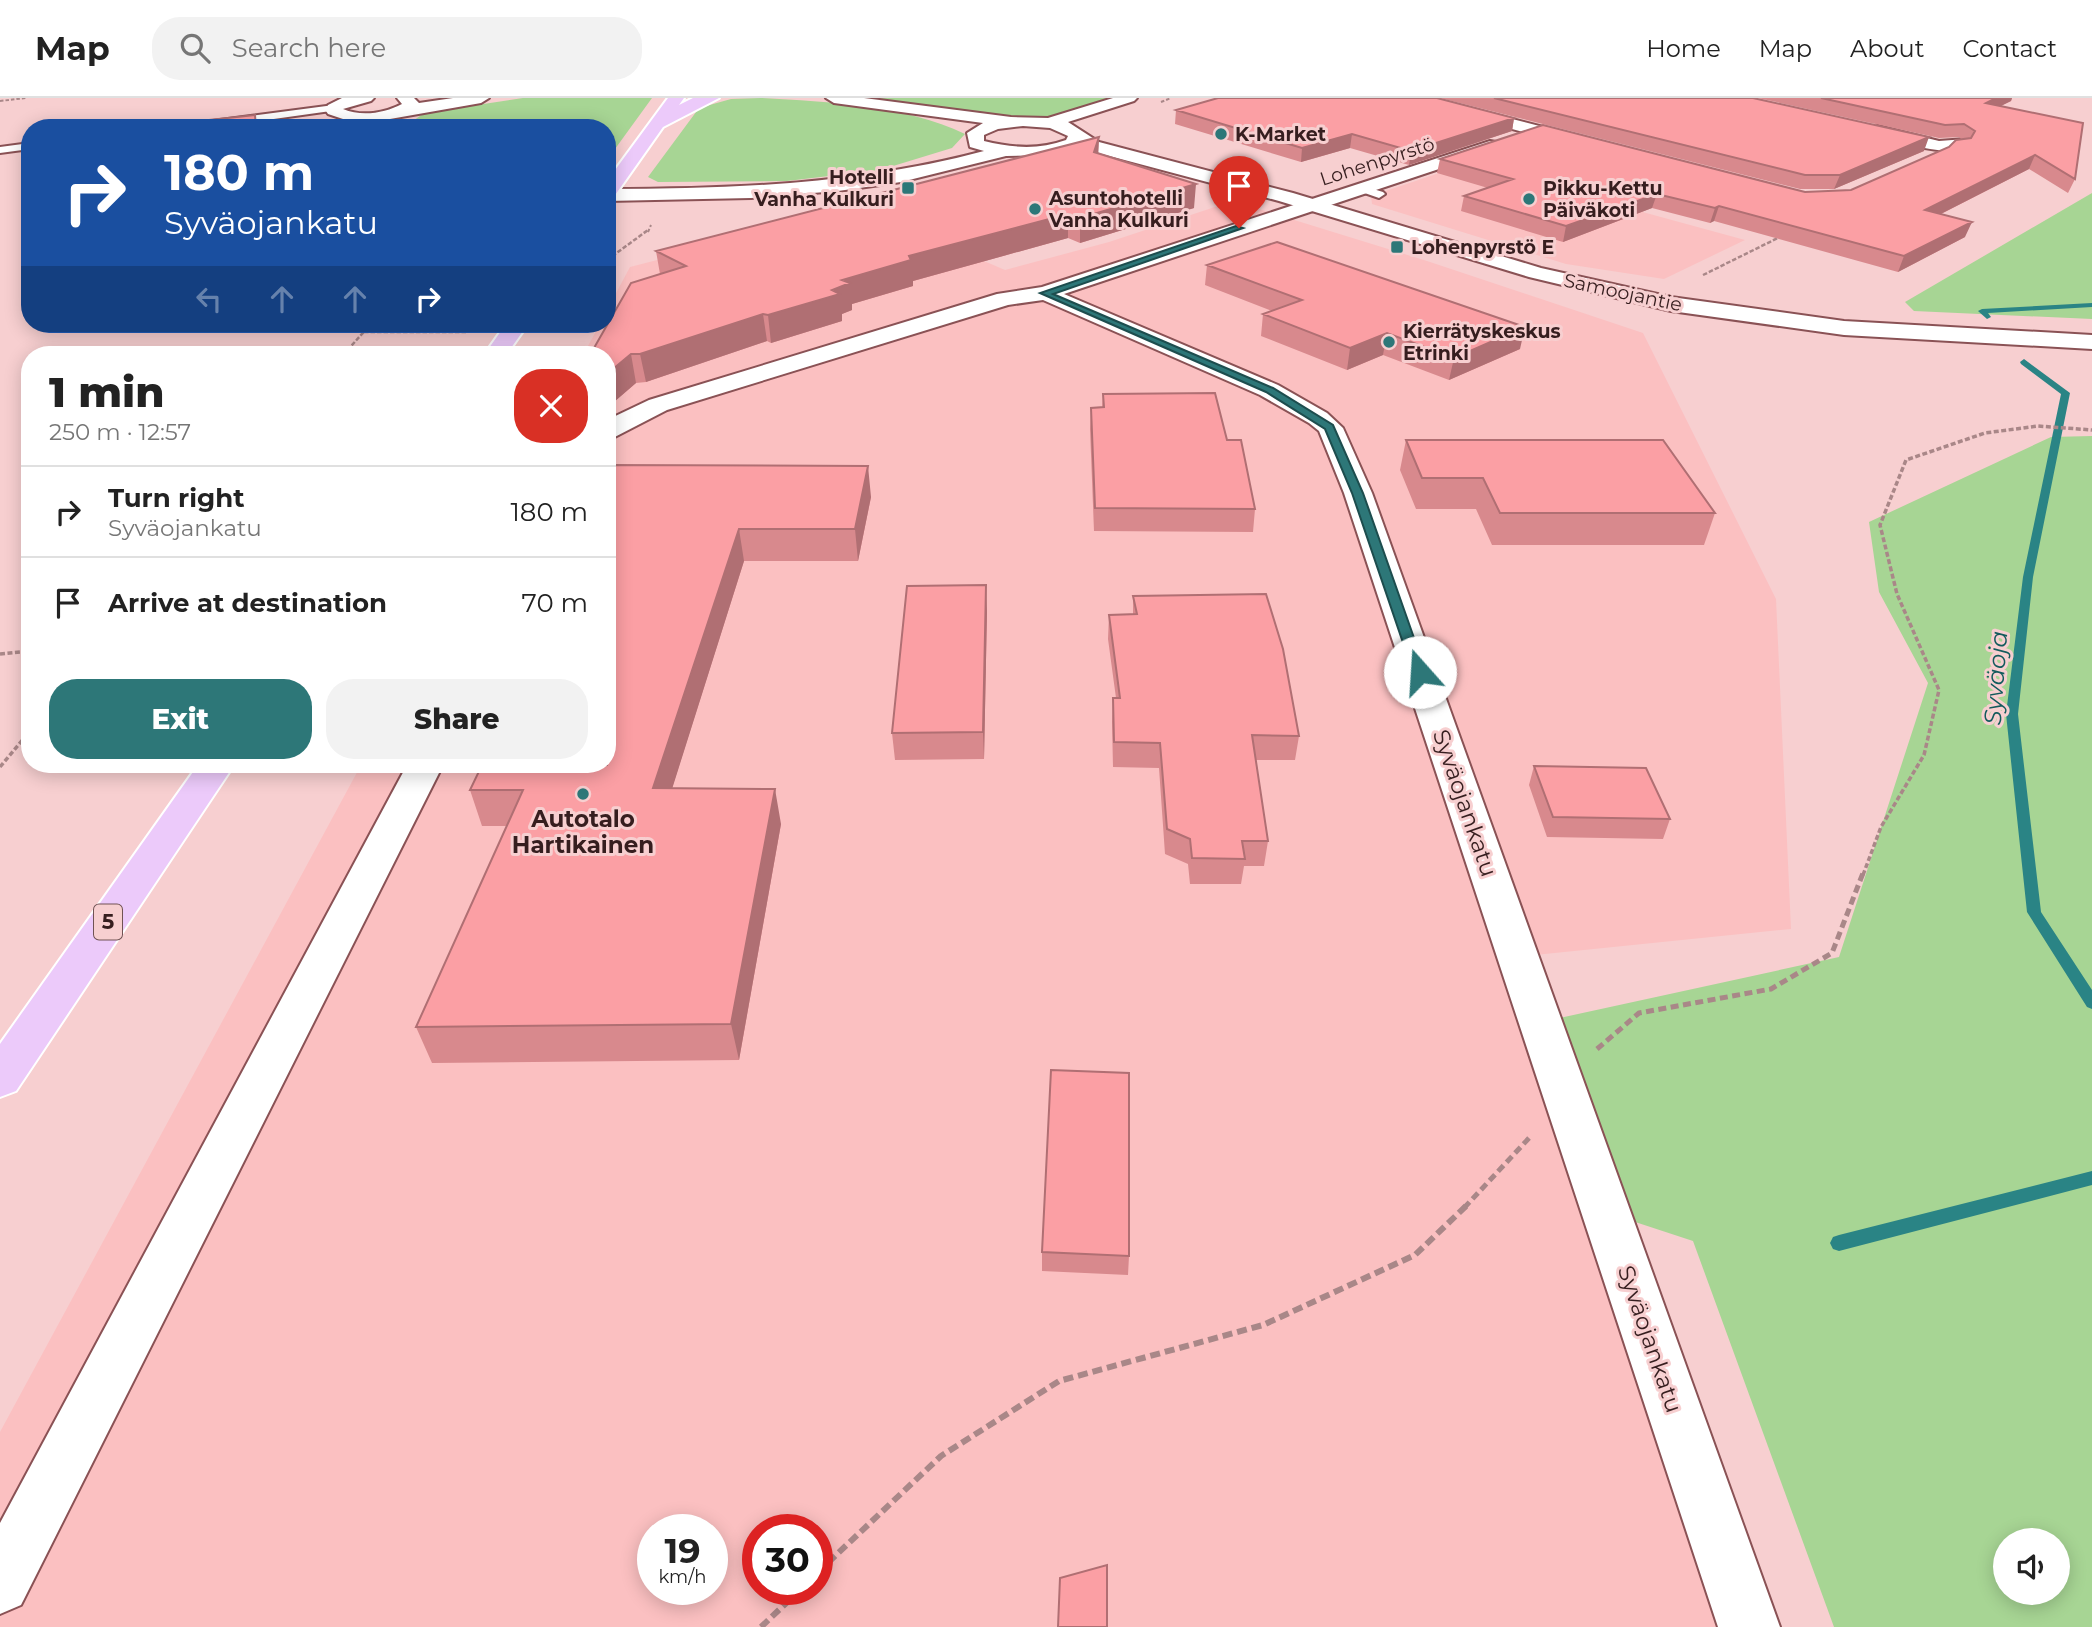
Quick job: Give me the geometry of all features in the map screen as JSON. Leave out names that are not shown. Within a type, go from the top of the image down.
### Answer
[{"type":"highway","points":[[616,183],[676,98]]},
{"type":"highway","points":[[657,124],[696,102],[711,98]]},
{"type":"highway","name":"5","points":[[0,1079],[210,773]]},
{"type":"street","points":[[351,119],[337,114],[334,108],[363,98]]},
{"type":"street","points":[[398,110],[417,98]]},
{"type":"street","points":[[370,119],[398,110],[481,98]]},
{"type":"street","points":[[834,98],[938,114],[1049,123],[1129,98]]},
{"type":"street","name":"Lohenpyrstö","points":[[1412,98],[1602,148]]},
{"type":"street","points":[[1049,150],[1073,143],[1075,133],[1111,105]]},
{"type":"street","points":[[938,114],[1006,151]]},
{"type":"street","points":[[928,170],[978,136],[1015,122]]},
{"type":"street","name":"Samoojantie","points":[[1049,123],[1075,133],[1093,146],[1312,204],[1510,266],[1671,304],[1844,328],[2092,342]]},
{"type":"street","points":[[1856,127],[1939,146],[1966,144]]},
{"type":"street","name":"Lohenpyrstö","points":[[1312,204],[1535,132]]},
{"type":"street","points":[[1924,160],[1941,151],[1939,146]]},
{"type":"street","name":"Samoojantie","points":[[1006,151],[1049,150],[1168,167]]},
{"type":"street","points":[[616,190],[785,191],[852,184],[958,165],[1006,151]]},
{"type":"street","points":[[616,425],[657,405],[1005,299],[1045,293],[1312,204]]},
{"type":"street","name":"Syväojankatu","points":[[1045,293],[1269,390],[1330,428],[1362,506],[1749,1627]]},
{"type":"street","points":[[0,1584],[421,773]]},
{"type":"lane","points":[[250,119],[334,108]]},
{"type":"lane","points":[[0,150],[21,147]]},
{"type":"lane","points":[[1360,188],[1379,194]]},
{"type":"path","points":[[0,101],[26,98]]},
{"type":"path","points":[[616,254],[647,233]]},
{"type":"path","points":[[1695,279],[1785,235]]},
{"type":"path","points":[[351,346],[363,333]]},
{"type":"path","points":[[0,654],[21,652]]},
{"type":"path","points":[[0,767],[21,742]]},
{"type":"path","points":[[761,1627],[784,1605]]},
{"type":"shaded area","points":[[1466,164],[1745,240],[1664,279],[1566,264],[1372,204],[1371,196]]},
{"type":"shaded area","points":[[1233,201],[1427,261],[1643,333],[1776,599],[1791,929],[1535,955],[1759,1627],[0,1627],[0,1432],[357,773],[616,773],[616,346],[588,346],[595,333],[616,333],[616,293],[630,267],[860,208],[1005,270],[1109,242]]},
{"type":"green space","points":[[523,98],[652,98],[616,148],[616,119],[416,119],[424,113]]},
{"type":"green space","points":[[761,98],[892,111],[942,124],[965,134],[952,148],[880,170],[787,181],[658,182],[648,177],[699,108],[731,99]]},
{"type":"green space","points":[[873,98],[1112,98],[1054,115],[1015,119]]},
{"type":"green space","points":[[2092,193],[2092,319],[1914,311],[1905,302]]},
{"type":"green space","points":[[2092,436],[2092,1627],[1834,1627],[1693,1241],[1623,1218],[1555,1019],[1839,957],[1928,683],[1879,592],[1869,522],[2051,437]]},
{"type":"building","points":[[1218,98],[1437,98],[1514,118],[1411,151],[1352,134],[1302,148],[1176,110]]},
{"type":"building","points":[[1494,98],[1753,98],[1929,137],[1840,175],[1805,175]]},
{"type":"building","points":[[1821,98],[1996,98],[1986,103],[2083,123],[2075,179],[2035,155],[1925,210],[1972,222],[1904,256],[1719,206],[1715,208],[1657,194],[1566,226],[1464,196],[1513,179],[1440,159],[1543,125],[1805,192],[1851,190],[1949,147],[1956,140],[1971,138],[1975,131],[1964,124],[1945,125]]},
{"type":"building","points":[[255,115],[255,119],[218,119]]},
{"type":"building","points":[[1099,137],[1094,152],[1196,184],[1080,218],[1068,214],[909,256],[911,260],[842,280],[850,283],[832,290],[840,294],[768,315],[763,314],[640,354],[631,354],[616,366],[616,346],[595,346],[603,333],[616,333],[616,309],[631,283],[686,266],[656,251]]},
{"type":"building","points":[[1277,242],[1525,327],[1454,358],[1387,333],[1350,348],[1263,314],[1302,300],[1207,265]]},
{"type":"building","points":[[1215,393],[1227,440],[1241,440],[1255,509],[1095,508],[1091,408],[1104,407],[1103,394]]},
{"type":"building","points":[[1406,440],[1663,440],[1715,513],[1500,513],[1483,478],[1422,478]]},
{"type":"building","name":"Autotalo Hartikainen","points":[[616,465],[868,466],[855,529],[739,529],[653,788],[775,789],[731,1024],[416,1027],[523,790],[470,790],[478,773],[616,773]]},
{"type":"building","points":[[986,585],[983,732],[892,733],[907,586]]},
{"type":"building","points":[[1266,594],[1283,649],[1299,736],[1252,735],[1268,841],[1242,841],[1245,859],[1192,858],[1190,839],[1167,829],[1160,743],[1114,742],[1113,698],[1120,698],[1109,615],[1137,614],[1133,596]]},
{"type":"building","points":[[1534,766],[1646,768],[1670,819],[1553,817]]},
{"type":"building","points":[[1051,1070],[1129,1073],[1129,1256],[1042,1252]]},
{"type":"building","points":[[1107,1565],[1107,1627],[1058,1627],[1060,1578]]},
{"type":"waterway","name":"Syväoja","points":[[1987,317],[1982,311],[2092,305]]},
{"type":"waterway","name":"Syväoja","points":[[2024,362],[2066,393],[2028,577],[2012,714],[2034,912],[2092,1003]]},
{"type":"waterway","points":[[1839,1243],[2092,1178]]},
{"type":"place","name":"K-Market","points":[[1221,134]]},
{"type":"place","name":"Hotelli Vanha Kulkuri","points":[[908,188]]},
{"type":"place","name":"Pikku-Kettu Päiväkoti","points":[[1529,199]]},
{"type":"place","name":"Asuntohotelli Vanha Kulkuri","points":[[1035,209]]},
{"type":"place","name":"Lohenpyrstö E","points":[[1397,247]]},
{"type":"place","name":"Kierrätyskeskus Etrinki","points":[[1389,342]]},
{"type":"place","name":"Autotalo Hartikainen","points":[[583,794]]},
{"type":"route","points":[[1239,228],[1045,293],[1269,390],[1318,418],[1330,428],[1358,493],[1420,672]]}]
